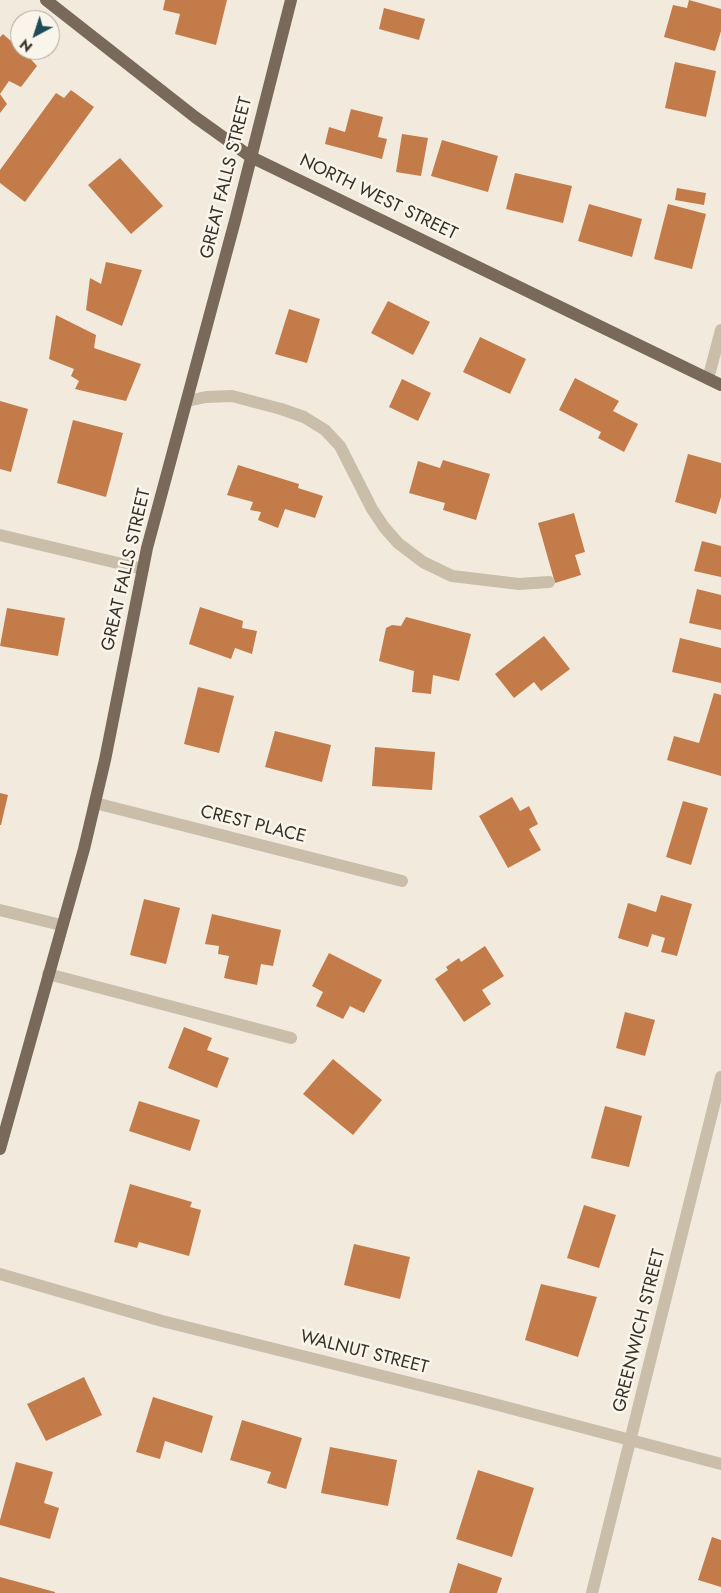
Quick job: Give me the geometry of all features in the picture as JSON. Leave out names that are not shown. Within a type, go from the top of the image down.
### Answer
[{"type":"main road","name":"NORTH WEST STREET","points":[[46,0],[251,157],[721,385]]},
{"type":"main road","name":"GREAT FALLS STREET","points":[[0,1149],[61,925],[84,849],[105,760],[147,548],[291,0]]},
{"type":"street","points":[[708,379],[721,330]]},
{"type":"street","points":[[187,401],[206,397],[232,396],[281,408],[304,417],[325,430],[340,446],[372,509],[384,527],[398,543],[423,562],[452,576],[520,584],[549,582]]},
{"type":"street","points":[[0,535],[143,569]]},
{"type":"street","name":"CREST PLACE","points":[[95,803],[402,881]]},
{"type":"street","points":[[0,910],[61,925]]},
{"type":"street","points":[[48,974],[291,1038]]},
{"type":"street","name":"GREENWICH STREET","points":[[592,1593],[721,1077]]},
{"type":"street","name":"WALNUT STREET","points":[[0,1274],[162,1321],[479,1400],[721,1464]]},
{"type":"building","points":[[165,0],[227,0],[216,45],[175,34],[180,14],[163,10]]},
{"type":"building","points":[[689,0],[721,9],[721,31],[715,51],[664,37],[673,5],[687,8]]},
{"type":"building","points":[[384,8],[425,19],[419,40],[379,29]]},
{"type":"building","points":[[3,34],[10,40],[10,60],[32,60],[37,66],[21,87],[9,81],[0,94],[0,37]]},
{"type":"building","points":[[675,62],[716,71],[706,117],[665,108]]},
{"type":"building","points":[[71,90],[94,107],[25,202],[0,183],[0,170],[56,93],[64,98]]},
{"type":"building","points":[[0,94],[7,104],[0,113]]},
{"type":"building","points":[[351,109],[383,117],[378,137],[387,139],[382,159],[325,144],[329,127],[345,132]]},
{"type":"building","points":[[402,134],[428,138],[421,176],[396,172]]},
{"type":"building","points":[[442,140],[498,156],[488,192],[431,176]]},
{"type":"building","points":[[120,158],[163,206],[131,234],[88,185]]},
{"type":"building","points":[[515,173],[572,186],[563,223],[506,209]]},
{"type":"building","points":[[677,188],[706,193],[704,205],[675,200]]},
{"type":"building","points":[[589,204],[642,219],[632,257],[578,241]]},
{"type":"building","points":[[668,204],[706,214],[692,269],[654,259]]},
{"type":"building","points":[[106,262],[142,270],[122,326],[86,310],[90,278],[101,284]]},
{"type":"building","points":[[388,301],[430,322],[413,355],[371,333]]},
{"type":"building","points":[[289,309],[320,319],[307,363],[275,354]]},
{"type":"building","points":[[56,315],[96,335],[94,348],[141,364],[126,401],[75,389],[79,381],[71,376],[74,369],[49,359]]},
{"type":"building","points":[[480,337],[526,359],[510,394],[463,372]]},
{"type":"building","points":[[575,378],[619,401],[613,411],[638,424],[624,452],[598,438],[601,432],[559,410]]},
{"type":"building","points":[[402,379],[431,393],[418,421],[389,407]]},
{"type":"building","points":[[0,401],[28,409],[11,472],[0,469]]},
{"type":"building","points":[[73,420],[123,433],[106,497],[57,483]]},
{"type":"building","points":[[688,454],[721,463],[721,497],[716,514],[675,502]]},
{"type":"building","points":[[443,460],[490,474],[476,520],[443,510],[445,503],[409,493],[418,461],[440,468]]},
{"type":"building","points":[[238,465],[299,484],[298,488],[323,496],[315,518],[285,509],[278,528],[258,520],[261,512],[250,510],[253,502],[227,495]]},
{"type":"building","points":[[574,513],[585,552],[575,555],[581,575],[555,583],[538,523]]},
{"type":"building","points":[[702,541],[721,546],[721,577],[694,571]]},
{"type":"building","points":[[697,589],[721,595],[721,630],[689,623]]},
{"type":"building","points":[[200,607],[243,621],[242,628],[257,631],[252,654],[235,648],[231,659],[189,644]]},
{"type":"building","points":[[7,608],[65,618],[58,656],[0,646]]},
{"type":"building","points":[[406,617],[471,634],[459,681],[433,675],[431,694],[412,692],[414,671],[379,661],[386,628],[392,625],[401,626]]},
{"type":"building","points":[[544,636],[570,669],[541,691],[534,682],[514,698],[495,674]]},
{"type":"building","points":[[680,638],[721,648],[721,683],[672,672]]},
{"type":"building","points":[[198,687],[234,696],[219,753],[184,744]]},
{"type":"building","points":[[714,693],[721,695],[721,776],[667,760],[674,736],[699,743]]},
{"type":"building","points":[[275,731],[331,745],[322,782],[265,767]]},
{"type":"building","points":[[375,747],[435,752],[432,790],[372,786]]},
{"type":"building","points":[[0,793],[8,795],[1,825],[0,825]]},
{"type":"building","points":[[512,797],[520,811],[529,806],[538,824],[529,829],[541,850],[508,868],[479,816]]},
{"type":"building","points":[[683,801],[708,808],[691,865],[666,857]]},
{"type":"building","points":[[661,895],[692,904],[677,956],[661,952],[665,938],[652,934],[648,947],[618,938],[628,903],[656,912]]},
{"type":"building","points":[[144,899],[180,908],[166,964],[130,955]]},
{"type":"building","points":[[212,914],[281,930],[273,966],[261,964],[257,985],[224,978],[229,956],[218,954],[219,946],[205,944]]},
{"type":"building","points":[[485,946],[504,976],[482,990],[491,1004],[464,1022],[435,979],[448,970],[446,967],[459,958],[461,962]]},
{"type":"building","points":[[329,953],[382,980],[364,1013],[350,1006],[343,1019],[316,1006],[323,992],[312,986]]},
{"type":"building","points":[[625,1012],[655,1020],[645,1056],[616,1048]]},
{"type":"building","points":[[184,1027],[212,1038],[207,1050],[229,1058],[217,1088],[168,1068]]},
{"type":"building","points":[[333,1059],[382,1100],[353,1135],[303,1094]]},
{"type":"building","points":[[139,1101],[200,1120],[190,1151],[129,1131]]},
{"type":"building","points":[[605,1106],[642,1116],[629,1167],[591,1158]]},
{"type":"building","points":[[130,1184],[192,1202],[190,1207],[201,1210],[189,1256],[139,1242],[137,1248],[114,1242]]},
{"type":"building","points":[[584,1205],[616,1215],[599,1268],[567,1258]]},
{"type":"building","points":[[354,1244],[410,1257],[400,1299],[344,1285]]},
{"type":"building","points":[[541,1284],[597,1297],[578,1357],[525,1340]]},
{"type":"building","points":[[84,1377],[102,1415],[46,1441],[27,1404]]},
{"type":"building","points":[[153,1397],[213,1416],[202,1453],[165,1441],[160,1459],[136,1452]]},
{"type":"building","points":[[242,1420],[302,1438],[286,1489],[267,1483],[271,1472],[230,1460]]},
{"type":"building","points":[[330,1447],[397,1460],[388,1506],[321,1493]]},
{"type":"building","points":[[16,1462],[53,1472],[44,1503],[59,1508],[50,1539],[0,1525]]},
{"type":"building","points":[[478,1470],[534,1488],[512,1557],[456,1539]]},
{"type":"building","points":[[712,1537],[721,1540],[721,1587],[698,1580]]},
{"type":"building","points":[[458,1563],[502,1578],[497,1593],[449,1593]]},
{"type":"building","points":[[0,1577],[55,1592],[55,1593],[0,1593]]}]
